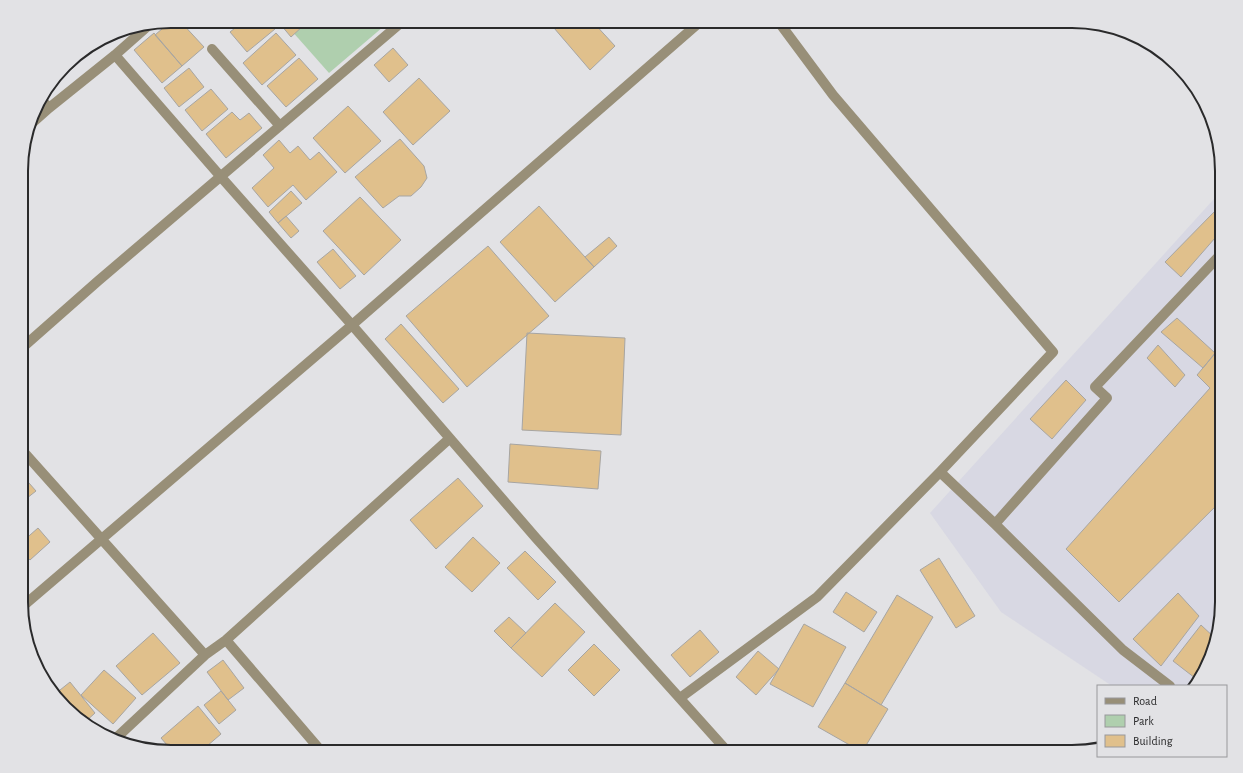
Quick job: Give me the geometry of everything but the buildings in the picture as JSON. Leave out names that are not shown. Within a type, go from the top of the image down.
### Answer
[{"type":"street","points":[[28,343],[394,28]]},
{"type":"street","points":[[28,602],[352,325],[693,28]]},
{"type":"street","points":[[680,698],[817,597],[940,472],[1053,352],[833,95],[783,28]]},
{"type":"street","points":[[39,117],[143,31]]},
{"type":"street","points":[[212,49],[280,126]]},
{"type":"street","points":[[116,55],[220,177],[352,325],[449,439],[722,745]]},
{"type":"street","points":[[45,104],[49,108]]},
{"type":"street","points":[[995,524],[1107,398],[1095,387],[1215,260]]},
{"type":"street","points":[[119,735],[205,655],[226,640],[449,439]]},
{"type":"street","points":[[28,457],[205,655]]},
{"type":"street","points":[[940,472],[1123,650],[1169,685]]},
{"type":"street","points":[[226,640],[316,745]]},
{"type":"shaded area","points":[[1215,198],[1215,611],[1207,648],[1196,673],[1188,685],[1110,685],[1001,612],[930,513]]},
{"type":"green space","points":[[289,28],[382,28],[329,73]]}]
